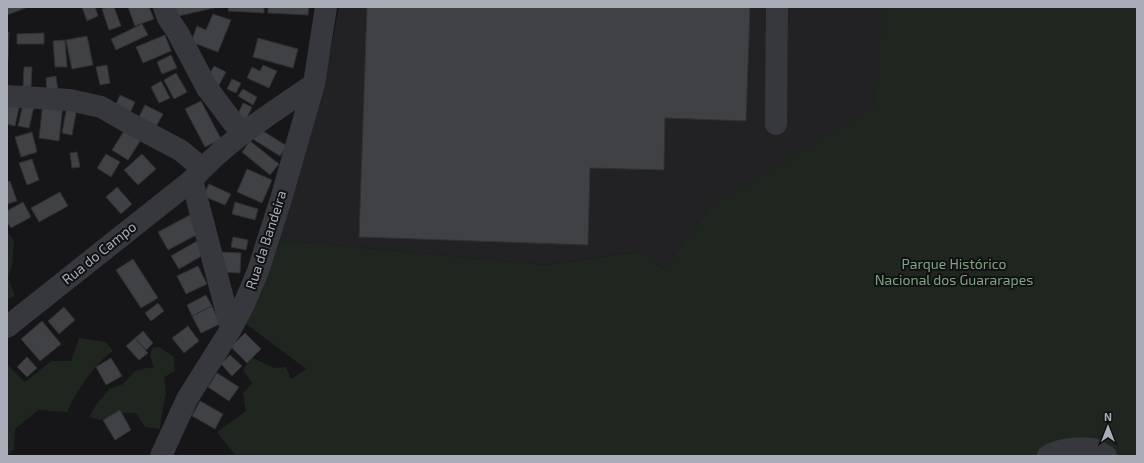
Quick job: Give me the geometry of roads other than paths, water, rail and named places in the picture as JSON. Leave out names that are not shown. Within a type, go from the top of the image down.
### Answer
[{"type":"street","points":[[164,7],[168,18],[178,33],[207,88],[242,134]]},
{"type":"street","name":"Rua da Bandeira","points":[[161,456],[187,399],[231,329],[245,302],[258,271],[281,199],[314,84],[326,7]]},
{"type":"street","points":[[776,124],[777,7]]},
{"type":"street","name":"Rua do Campo","points":[[7,326],[197,174],[242,134],[314,84]]},
{"type":"street","points":[[7,96],[70,100],[101,107],[180,150],[197,174],[231,329]]},
{"type":"street","points":[[1048,456],[1068,449],[1092,449],[1106,456]]},
{"type":"park label","name":"Parque Histórico Nacional dos Guararapes","points":[[954,272]]}]
